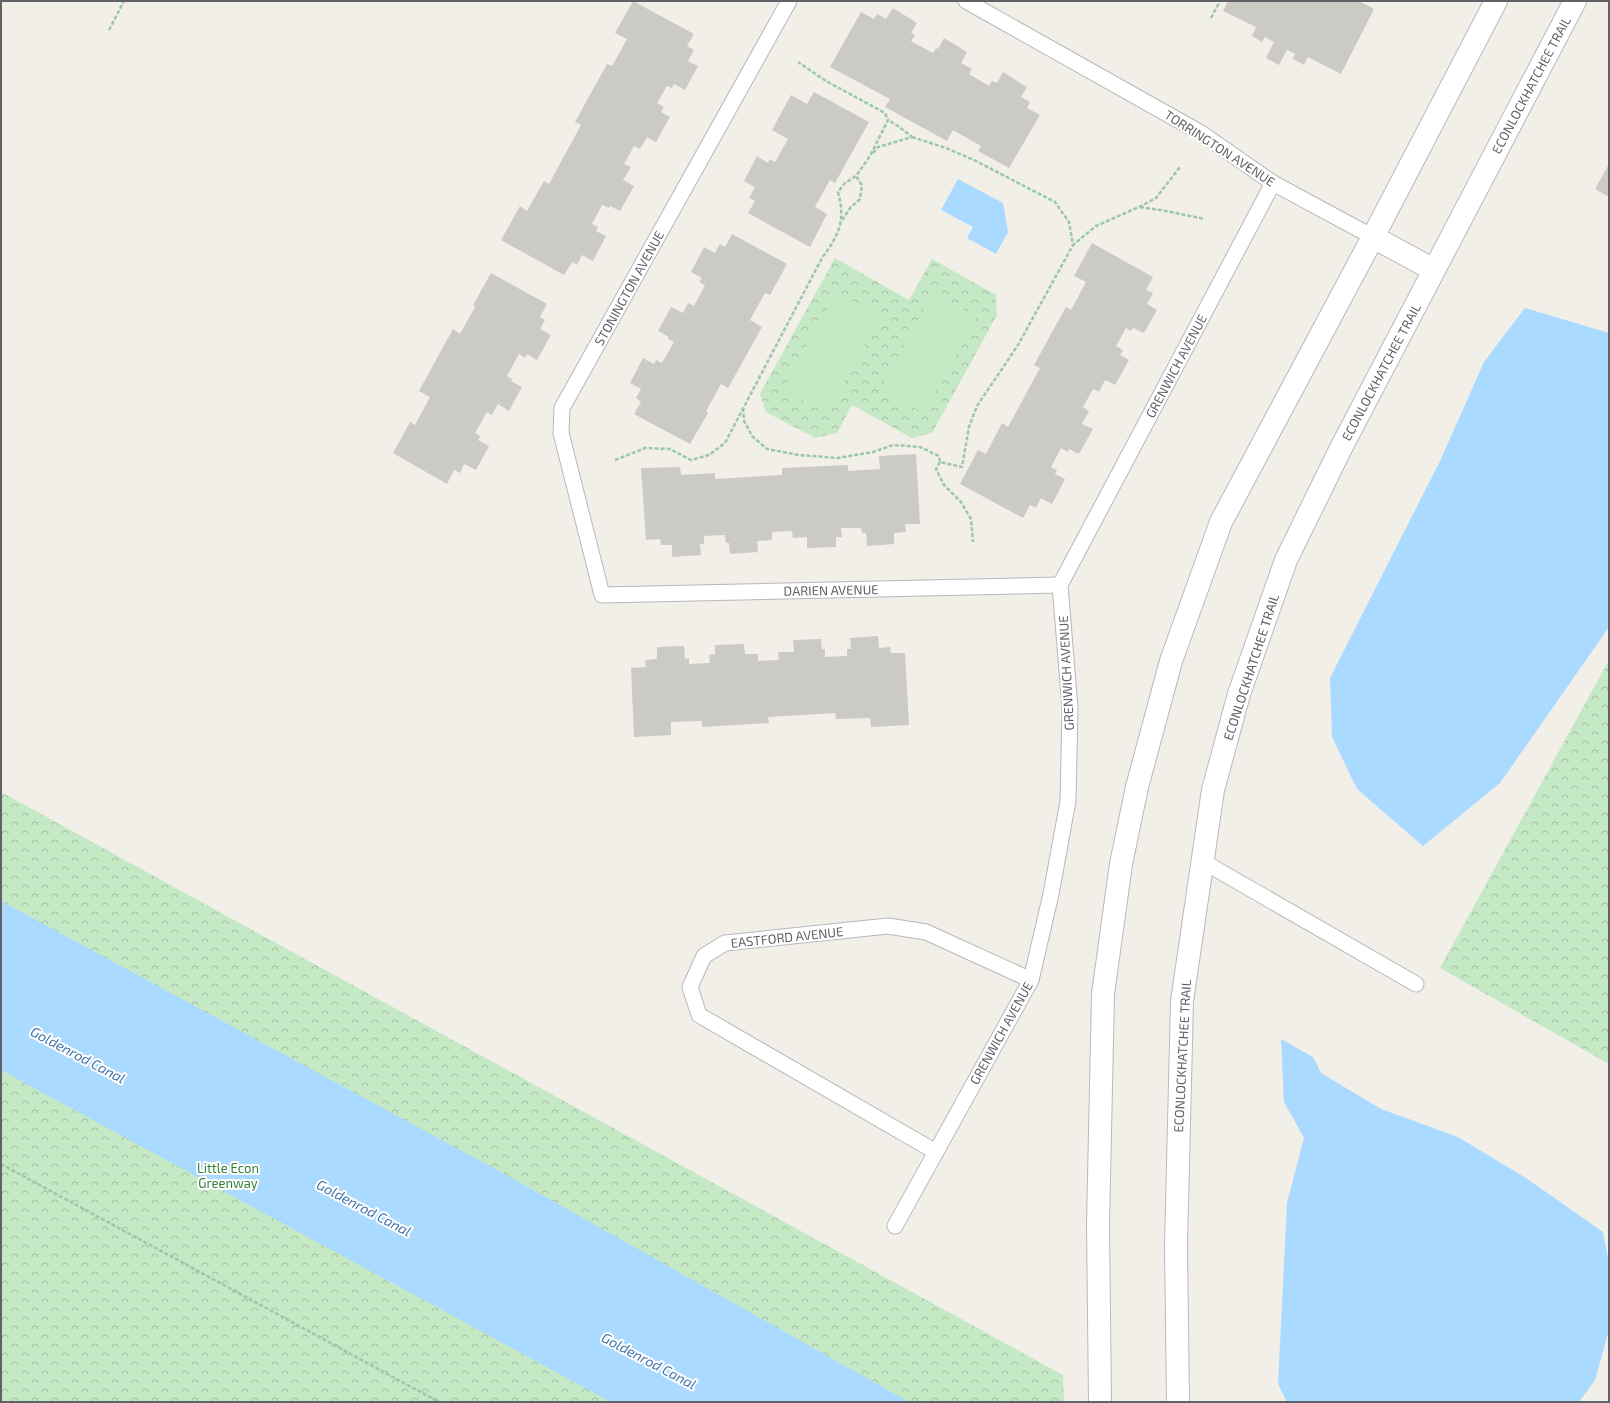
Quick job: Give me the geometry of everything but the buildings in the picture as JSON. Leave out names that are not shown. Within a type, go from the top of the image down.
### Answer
[{"type":"street","points":[[1100,1402],[1098,1226],[1103,994],[1120,864],[1136,787],[1171,661],[1221,522],[1373,237],[1496,1]]},
{"type":"street","name":"ECONLOCKHATCHEE TRAIL","points":[[1178,1402],[1176,1246],[1182,1001],[1213,790],[1235,709],[1286,560],[1342,446],[1575,1]]},
{"type":"street","name":"TORRINGTON AVENUE","points":[[1373,237],[1434,270]]},
{"type":"lane","name":"STONINGTON AVENUE","points":[[602,595],[562,433],[562,408],[789,1]]},
{"type":"lane","name":"TORRINGTON AVENUE","points":[[966,1],[1201,133],[1272,182],[1373,237]]},
{"type":"lane","name":"GRENWICH AVENUE","points":[[895,1226],[1031,980],[1051,894],[1068,801],[1070,708],[1060,586],[1272,182]]},
{"type":"lane","name":"DARIEN AVENUE","points":[[602,595],[1060,586]]},
{"type":"lane","points":[[1202,861],[1416,984]]},
{"type":"lane","name":"EASTFORD AVENUE","points":[[936,1152],[699,1015],[690,987],[704,956],[725,944],[888,926],[926,932],[1031,980]]},
{"type":"path","points":[[109,30],[124,1]]},
{"type":"path","points":[[1211,18],[1220,1]]},
{"type":"path","points":[[798,62],[826,81],[885,113],[888,120],[912,138],[946,148],[974,160],[1055,202],[1069,222],[1073,245]]},
{"type":"path","points":[[870,156],[888,120]]},
{"type":"path","points":[[842,220],[842,205],[838,192],[845,183],[856,176],[878,146],[912,138]]},
{"type":"path","points":[[940,462],[962,467],[969,427],[978,406],[1018,345],[1073,245],[1096,226],[1140,207],[1156,198],[1180,167]]},
{"type":"path","points":[[614,460],[645,448],[670,449],[691,460],[709,455],[725,443],[743,406],[822,258],[835,240],[842,220],[851,207],[860,199],[862,185],[856,176]]},
{"type":"path","points":[[1140,207],[1205,219]]},
{"type":"path","points":[[743,406],[744,421],[752,436],[767,449],[799,455],[838,458],[872,452],[893,445],[920,447],[939,456],[940,462],[936,469],[944,485],[961,502],[971,519],[973,542]]},
{"type":"path","points":[[1,1164],[439,1402]]},
{"type":"green space","points":[[835,258],[909,300],[932,259],[996,295],[997,315],[932,433],[912,438],[852,405],[837,433],[815,438],[766,412],[760,394]]},
{"type":"green space","points":[[836,292],[880,317],[827,413],[783,389]]},
{"type":"green space","points":[[933,292],[977,317],[924,413],[880,389]]},
{"type":"green space","points":[[1609,660],[1609,1064],[1440,968]]},
{"type":"green space","name":"Little Econ Greenway","points":[[1,792],[1063,1375],[1064,1402],[1,1402]]},
{"type":"water","points":[[958,179],[1003,203],[1008,232],[996,254],[967,238],[973,227],[941,210]]},
{"type":"water","points":[[1525,308],[1609,333],[1609,627],[1500,783],[1423,846],[1357,789],[1332,737],[1330,678],[1441,459],[1484,362]]},
{"type":"water","name":"Goldenrod Canal","points":[[1,901],[512,1178],[909,1402],[611,1402],[1,1070]]},
{"type":"water","points":[[1281,1039],[1313,1057],[1321,1073],[1381,1109],[1458,1137],[1526,1178],[1603,1232],[1609,1264],[1609,1330],[1595,1380],[1579,1402],[1287,1402],[1278,1384],[1287,1203],[1304,1138],[1284,1102]]}]
